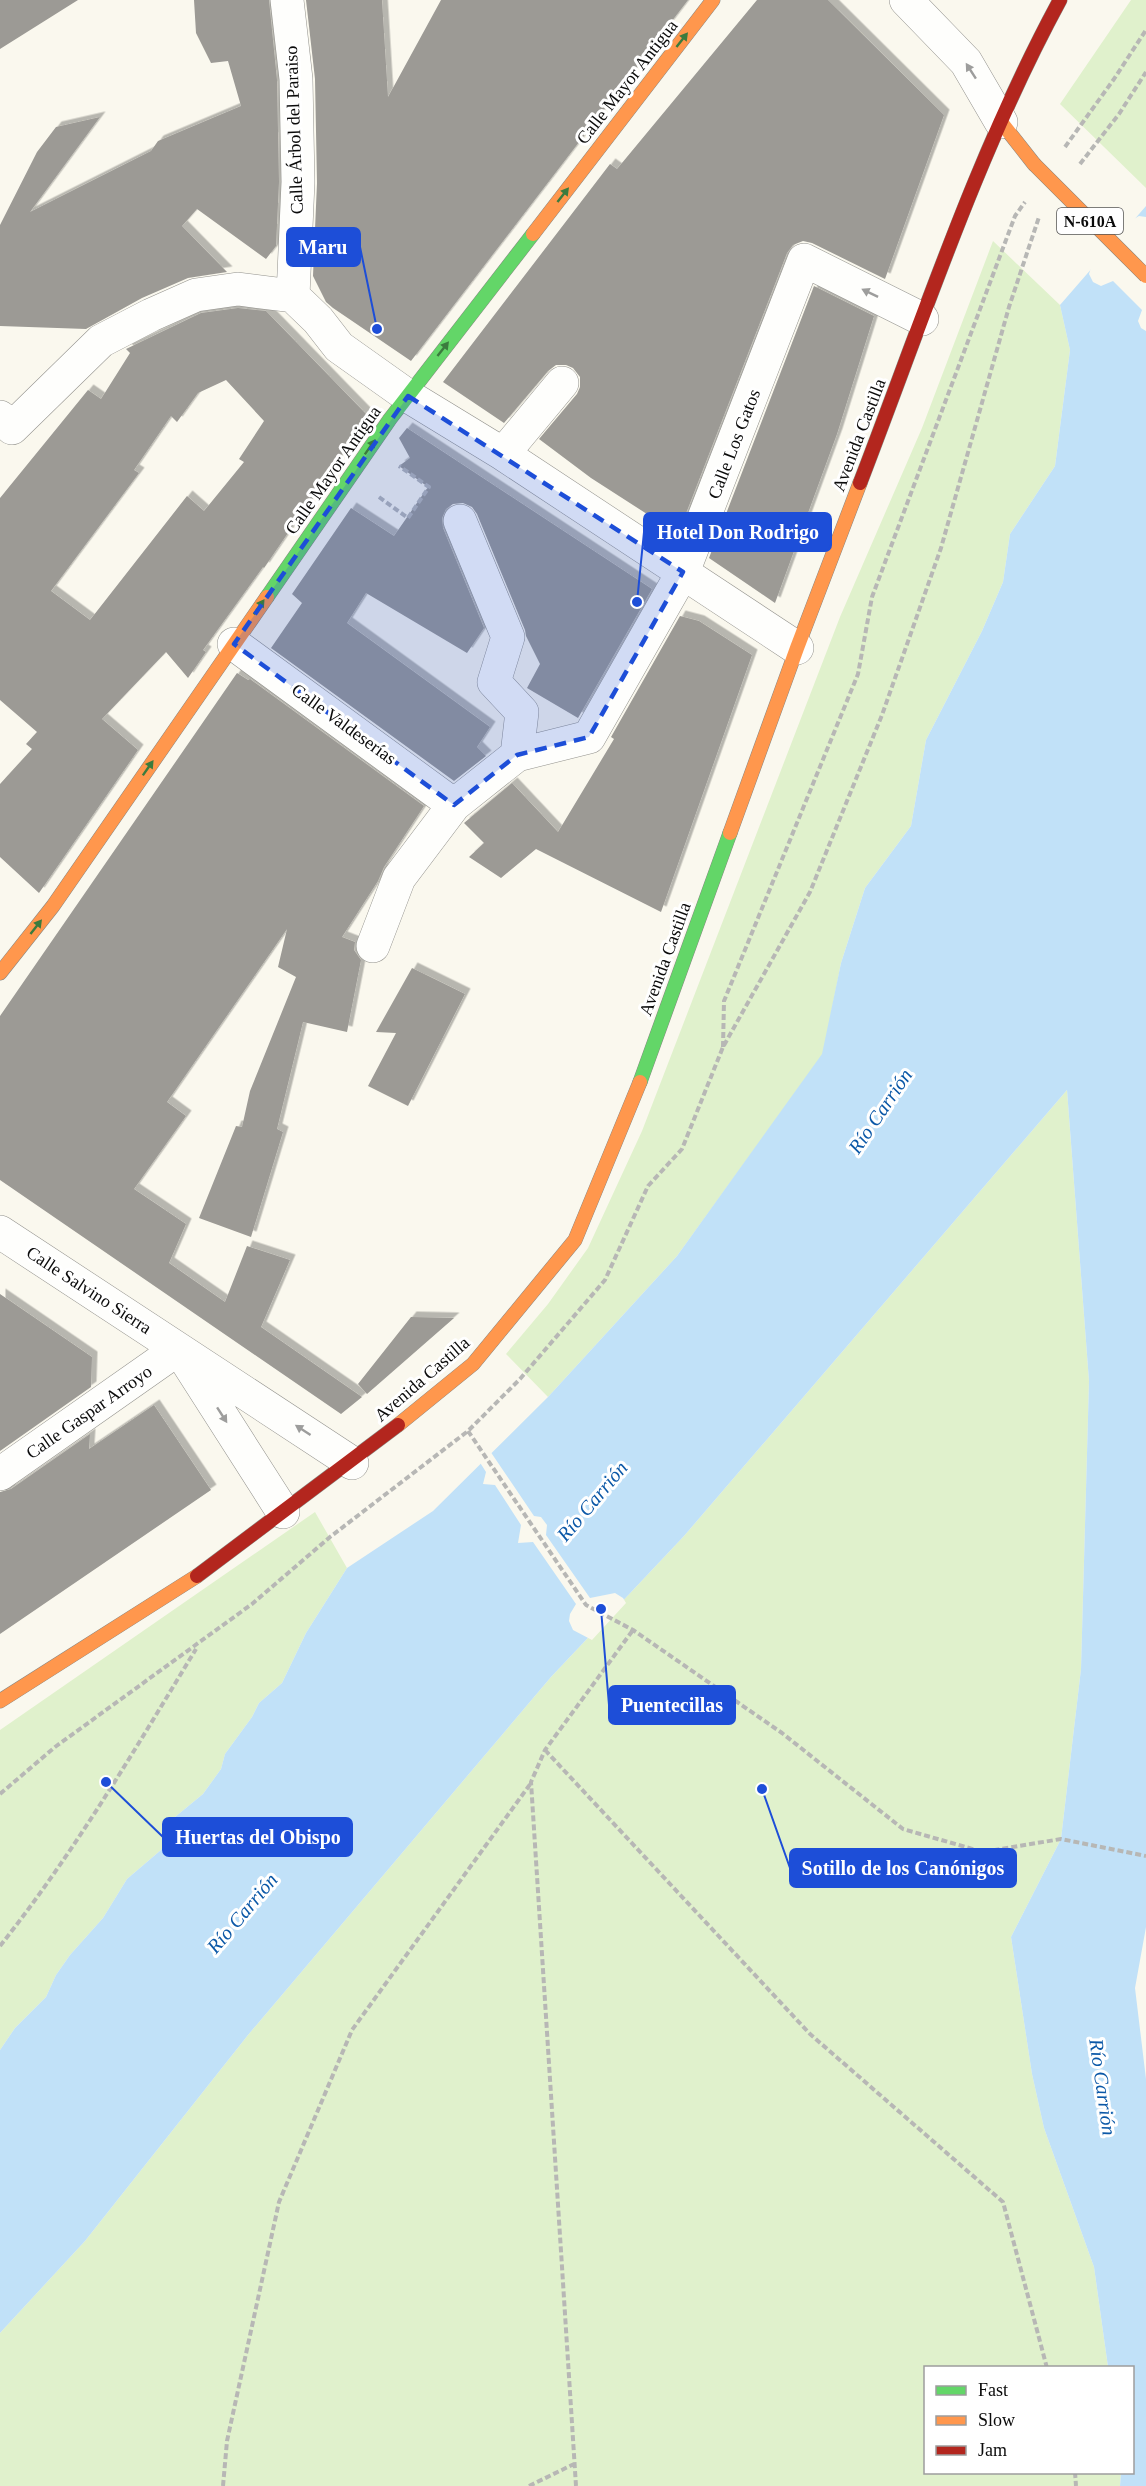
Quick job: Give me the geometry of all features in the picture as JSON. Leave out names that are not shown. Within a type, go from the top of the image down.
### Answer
[{"type":"main road","name":"Calle Mayor Antigua","points":[[0,973],[53,906],[371,446],[713,0]]},
{"type":"main road","name":"Avenida Castilla","points":[[0,1701],[192,1580],[351,1462],[473,1364],[575,1240],[628,1116],[797,648],[922,319],[1027,60],[1060,0]]},
{"type":"main road","name":"N-610A","points":[[1001,122],[1034,165],[1146,276]]},
{"type":"street","name":"Calle Árbol del Paraiso","points":[[287,0],[296,78],[298,182],[292,296]]},
{"type":"street","points":[[906,0],[966,62],[1001,122]]},
{"type":"street","name":"Calle Los Gatos","points":[[517,755],[589,737],[683,572],[804,260],[922,319]]},
{"type":"street","points":[[0,417],[12,428],[101,341],[196,295],[238,289],[292,296],[318,320],[339,347],[408,396],[503,454],[797,648]]},
{"type":"street","points":[[503,454],[562,383]]},
{"type":"street","points":[[373,946],[399,878],[454,805],[517,755],[522,712],[494,682],[508,637],[459,521]]},
{"type":"street","name":"Calle Valdeserías","points":[[234,644],[454,805]]},
{"type":"street","name":"Calle Salvino Sierra","points":[[0,1232],[351,1462]]},
{"type":"street","name":"Calle Salvino Sierra","points":[[178,1349],[283,1512]]},
{"type":"street","name":"Calle Gaspar Arroyo","points":[[0,1474],[178,1349]]},
{"type":"path","points":[[1061,152],[1146,30]]},
{"type":"path","points":[[1077,168],[1119,114],[1146,72]]},
{"type":"path","points":[[1028,198],[1015,216],[872,597],[858,674],[724,1001],[723,1047],[810,892],[882,715],[941,548],[1009,307],[1036,221],[1043,212]]},
{"type":"path","points":[[350,476],[408,518],[429,487],[371,446]]},
{"type":"path","points":[[468,1431],[586,1605],[633,1630],[782,1733],[903,1829],[983,1852],[1061,1839],[1146,1856]]},
{"type":"path","points":[[0,1794],[55,1747],[252,1604],[330,1537]]},
{"type":"path","points":[[223,2486],[227,2441],[279,2202],[352,2030],[531,1782],[545,1750],[557,1732],[633,1630]]},
{"type":"path","points":[[0,1946],[36,1901],[111,1790],[198,1645]]},
{"type":"path","points":[[545,1750],[810,2034],[1003,2202],[1047,2366]]},
{"type":"path","points":[[531,1782],[576,2486]]},
{"type":"path","points":[[529,2486],[574,2464]]},
{"type":"highlighted area","points":[[408,396],[683,572],[589,737],[517,755],[454,805],[234,644]]},
{"type":"green space","points":[[1131,0],[1146,0],[1146,188],[1060,104]]},
{"type":"green space","points":[[993,241],[1060,305],[1070,350],[1055,466],[1010,534],[1003,582],[982,631],[926,740],[911,826],[865,888],[841,963],[823,1054],[677,1256],[548,1397],[506,1354],[548,1304],[588,1248],[642,1131],[840,617],[922,428]]},
{"type":"green space","points":[[1067,1090],[1089,1381],[1081,1669],[1061,1839],[1011,1937],[1032,2074],[1044,2128],[1094,2267],[1108,2366],[924,2366],[924,2474],[1121,2474],[1120,2486],[0,2486],[0,2333],[85,2241],[248,2035],[551,1677],[684,1536]]},
{"type":"green space","points":[[315,1512],[347,1568],[306,1633],[282,1683],[259,1703],[252,1717],[225,1754],[221,1769],[203,1794],[175,1817],[168,1842],[127,1879],[103,1918],[70,1955],[56,1975],[46,1997],[15,2028],[0,2050],[0,1730]]},
{"type":"water","name":"Río Carrión","points":[[1146,206],[1146,1927],[1135,1988],[1146,2079],[1146,2486],[1120,2486],[1121,2474],[1134,2474],[1134,2366],[1108,2366],[1094,2267],[1044,2128],[1032,2074],[1011,1937],[1061,1839],[1081,1669],[1089,1381],[1067,1090],[684,1536],[551,1677],[248,2035],[85,2241],[0,2333],[0,2050],[15,2028],[46,1997],[56,1975],[70,1955],[103,1918],[127,1879],[161,1850],[167,1842],[175,1817],[203,1794],[221,1769],[225,1754],[252,1717],[259,1703],[282,1683],[306,1633],[347,1568],[433,1511],[548,1397],[677,1256],[822,1054],[841,963],[865,888],[911,826],[926,740],[982,631],[1003,582],[1010,534],[1055,466],[1070,350],[1060,305]]},
{"type":"pier","points":[[1139,216],[1146,217],[1146,331],[1141,328],[1138,321],[1142,310],[1113,281],[1101,286],[1093,282],[1089,274],[1093,261],[1130,218],[1132,220]]},
{"type":"pier","points":[[490,1451],[534,1516],[541,1517],[547,1525],[546,1535],[590,1598],[615,1593],[626,1603],[592,1640],[573,1630],[569,1621],[576,1604],[533,1542],[518,1543],[521,1525],[495,1485],[483,1484],[486,1472],[479,1461]]},
{"type":"building","points":[[0,0],[78,0],[0,49]]},
{"type":"building","points":[[194,0],[269,0],[277,80],[279,182],[276,246],[266,259],[197,209],[182,226],[227,272],[188,278],[142,298],[86,329],[0,326],[0,225],[37,152],[56,127],[100,117],[30,212],[151,151],[158,141],[241,106],[228,61],[211,63],[196,33]]},
{"type":"building","points":[[306,0],[382,0],[388,97],[441,0],[688,0],[411,361],[326,302],[313,276],[317,183],[315,79]]},
{"type":"building","points":[[757,0],[828,0],[944,115],[885,279],[812,243],[803,241],[793,245],[787,253],[678,534],[591,478],[539,439],[577,394],[580,377],[573,368],[556,365],[548,371],[504,423],[443,382],[610,164],[617,169]]},
{"type":"building","points":[[814,286],[874,316],[837,434],[775,603],[709,558]]},
{"type":"building","points":[[238,308],[266,311],[368,416],[264,568],[203,650],[206,652],[188,678],[166,652],[102,719],[138,750],[39,893],[0,857],[0,784],[32,749],[26,744],[37,732],[0,700],[0,498],[88,390],[101,399],[130,353],[126,349],[201,313]],"holes":[[[226,380],[264,421],[239,459],[244,462],[204,511],[187,496],[90,620],[51,591],[139,473],[134,470],[171,416],[177,422],[198,393]]]},
{"type":"building","points":[[407,428],[652,589],[578,718],[527,688],[540,664],[526,636],[477,514],[472,507],[463,503],[453,504],[446,509],[442,518],[443,528],[484,628],[467,653],[366,593],[347,623],[490,727],[477,747],[486,756],[454,781],[271,648],[302,603],[292,594],[351,508],[394,536],[428,487],[399,466],[410,458],[399,438]]},
{"type":"building","points":[[680,616],[699,621],[752,655],[661,912],[536,849],[501,878],[469,857],[484,843],[464,823],[512,783],[558,832],[614,739],[611,737]]},
{"type":"building","points":[[237,673],[250,679],[424,806],[342,937],[355,942],[354,950],[361,960],[347,1032],[303,1022],[277,1129],[283,1132],[251,1237],[199,1218],[236,1126],[242,1127],[250,1091],[296,977],[278,967],[287,929],[167,1102],[186,1116],[134,1189],[186,1224],[169,1263],[225,1302],[247,1246],[290,1260],[261,1327],[362,1397],[341,1414],[0,1180],[0,1016]]},
{"type":"building","points":[[412,968],[465,994],[408,1106],[368,1086],[396,1033],[376,1032]]},
{"type":"building","points":[[0,1294],[92,1357],[91,1387],[0,1451]]},
{"type":"building","points":[[411,1317],[454,1318],[367,1394],[358,1384]]},
{"type":"building","points":[[154,1405],[211,1490],[0,1634],[0,1492],[11,1489],[90,1434],[89,1449]]},
{"type":"traffic: fast","points":[[267,597],[390,419],[533,234]]},
{"type":"traffic: fast","points":[[640,1082],[730,833]]},
{"type":"traffic: slow","points":[[533,234],[713,0]]},
{"type":"traffic: slow","points":[[1001,122],[1034,164]]},
{"type":"traffic: slow","points":[[1034,164],[1146,276]]},
{"type":"traffic: slow","points":[[730,833],[860,483]]},
{"type":"traffic: slow","points":[[0,973],[53,906],[267,597]]},
{"type":"traffic: slow","points":[[398,1425],[473,1364],[575,1240],[640,1082]]},
{"type":"traffic: slow","points":[[0,1701],[197,1576]]},
{"type":"traffic: jam","points":[[860,483],[977,177],[1030,58],[1060,0]]},
{"type":"traffic: jam","points":[[197,1576],[398,1425]]},
{"type":"place","name":"Maru","points":[[377,329]]},
{"type":"place","name":"Hotel Don Rodrigo","points":[[637,602]]},
{"type":"place","name":"Puentecillas","points":[[601,1609]]},
{"type":"place","name":"Huertas del Obispo","points":[[106,1782]]},
{"type":"place","name":"Sotillo de los Canónigos","points":[[762,1789]]}]
